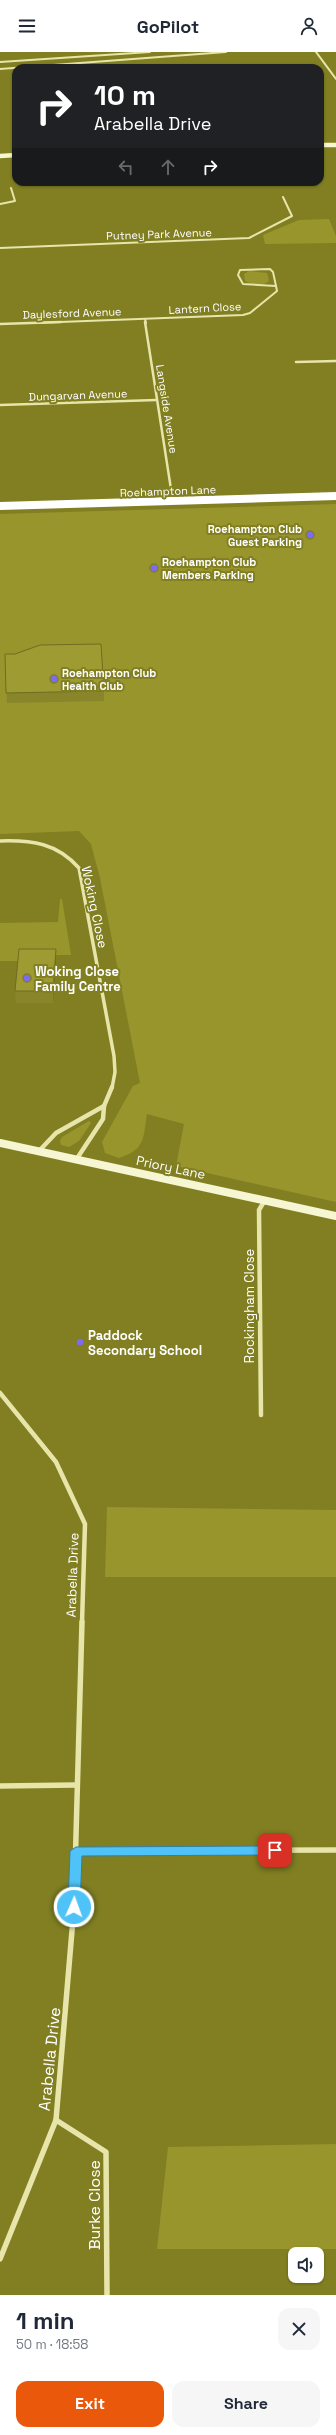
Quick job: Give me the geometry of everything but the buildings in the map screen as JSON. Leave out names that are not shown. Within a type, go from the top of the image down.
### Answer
[{"type":"highway","name":"Roehampton Lane","points":[[0,506],[336,496]]},
{"type":"street","points":[[0,62],[150,52]]},
{"type":"street","points":[[75,64],[226,52]]},
{"type":"street","points":[[316,52],[336,80]]},
{"type":"street","points":[[0,70],[12,69]]},
{"type":"street","points":[[324,146],[336,145]]},
{"type":"street","points":[[0,156],[12,156]]},
{"type":"street","points":[[0,204],[15,201],[11,188]]},
{"type":"street","name":"Putney Park Avenue","points":[[0,248],[249,238],[292,216],[283,197]]},
{"type":"street","name":"Lantern Close","points":[[145,319],[243,315],[250,313],[277,292],[276,286],[273,272],[270,269],[245,268],[240,270],[238,275],[243,284],[276,286]]},
{"type":"street","name":"Daylesford Avenue","points":[[0,324],[145,319]]},
{"type":"street","name":"Langside Avenue","points":[[145,319],[156,400],[173,502]]},
{"type":"street","points":[[296,362],[336,361]]},
{"type":"street","name":"Dungarvan Avenue","points":[[0,405],[156,400]]},
{"type":"street","name":"Woking Close","points":[[0,841],[28,842],[55,846],[71,856],[79,868],[114,1056],[115,1072],[111,1091],[104,1106],[103,1119],[76,1160]]},
{"type":"street","points":[[39,1151],[56,1132],[104,1106]]},
{"type":"street","name":"Priory Lane","points":[[0,1143],[336,1216]]},
{"type":"street","name":"Rockingham Close","points":[[261,1415],[259,1210],[265,1200]]},
{"type":"street","name":"Arabella Drive","points":[[0,1393],[56,1462],[85,1524],[76,1785],[76,1851],[70,1972],[56,2120],[0,2259]]},
{"type":"street","points":[[0,1786],[76,1785]]},
{"type":"street","points":[[76,1851],[336,1850]]},
{"type":"street","name":"Burke Close","points":[[56,2120],[106,2152],[107,2295]]},
{"type":"shaded area","points":[[329,219],[336,236],[336,243],[265,244],[263,235],[299,220]]},
{"type":"shaded area","points":[[249,271],[267,273],[269,281],[263,284],[254,284],[245,281],[244,274]]},
{"type":"shaded area","points":[[336,504],[336,1202],[176,1166],[184,1124],[147,1114],[142,1142],[134,1151],[119,1158],[105,1153],[102,1142],[133,1086],[140,1083],[100,878],[91,844],[79,831],[0,834],[0,514]]},
{"type":"shaded area","points":[[60,899],[62,899],[71,955],[39,955],[18,961],[0,961],[0,923],[58,922]]},
{"type":"shaded area","points":[[89,1121],[91,1123],[79,1141],[69,1147],[61,1145],[60,1141],[62,1137]]},
{"type":"shaded area","points":[[107,1507],[336,1510],[336,1577],[105,1577]]},
{"type":"shaded area","points":[[336,2144],[336,2249],[324,2249],[324,2247],[288,2247],[288,2249],[157,2249],[168,2147]]},
{"type":"place","name":"Roehampton Club Guest Parking","points":[[310,535]]},
{"type":"place","name":"Roehampton Club Members Parking","points":[[154,568]]},
{"type":"place","name":"Roehampton Club Health Club","points":[[54,679]]},
{"type":"place","name":"Woking Close Family Centre","points":[[27,978]]},
{"type":"place","name":"Paddock Secondary School","points":[[80,1342]]},
{"type":"route","points":[[74,1907],[76,1851],[275,1850]]}]
